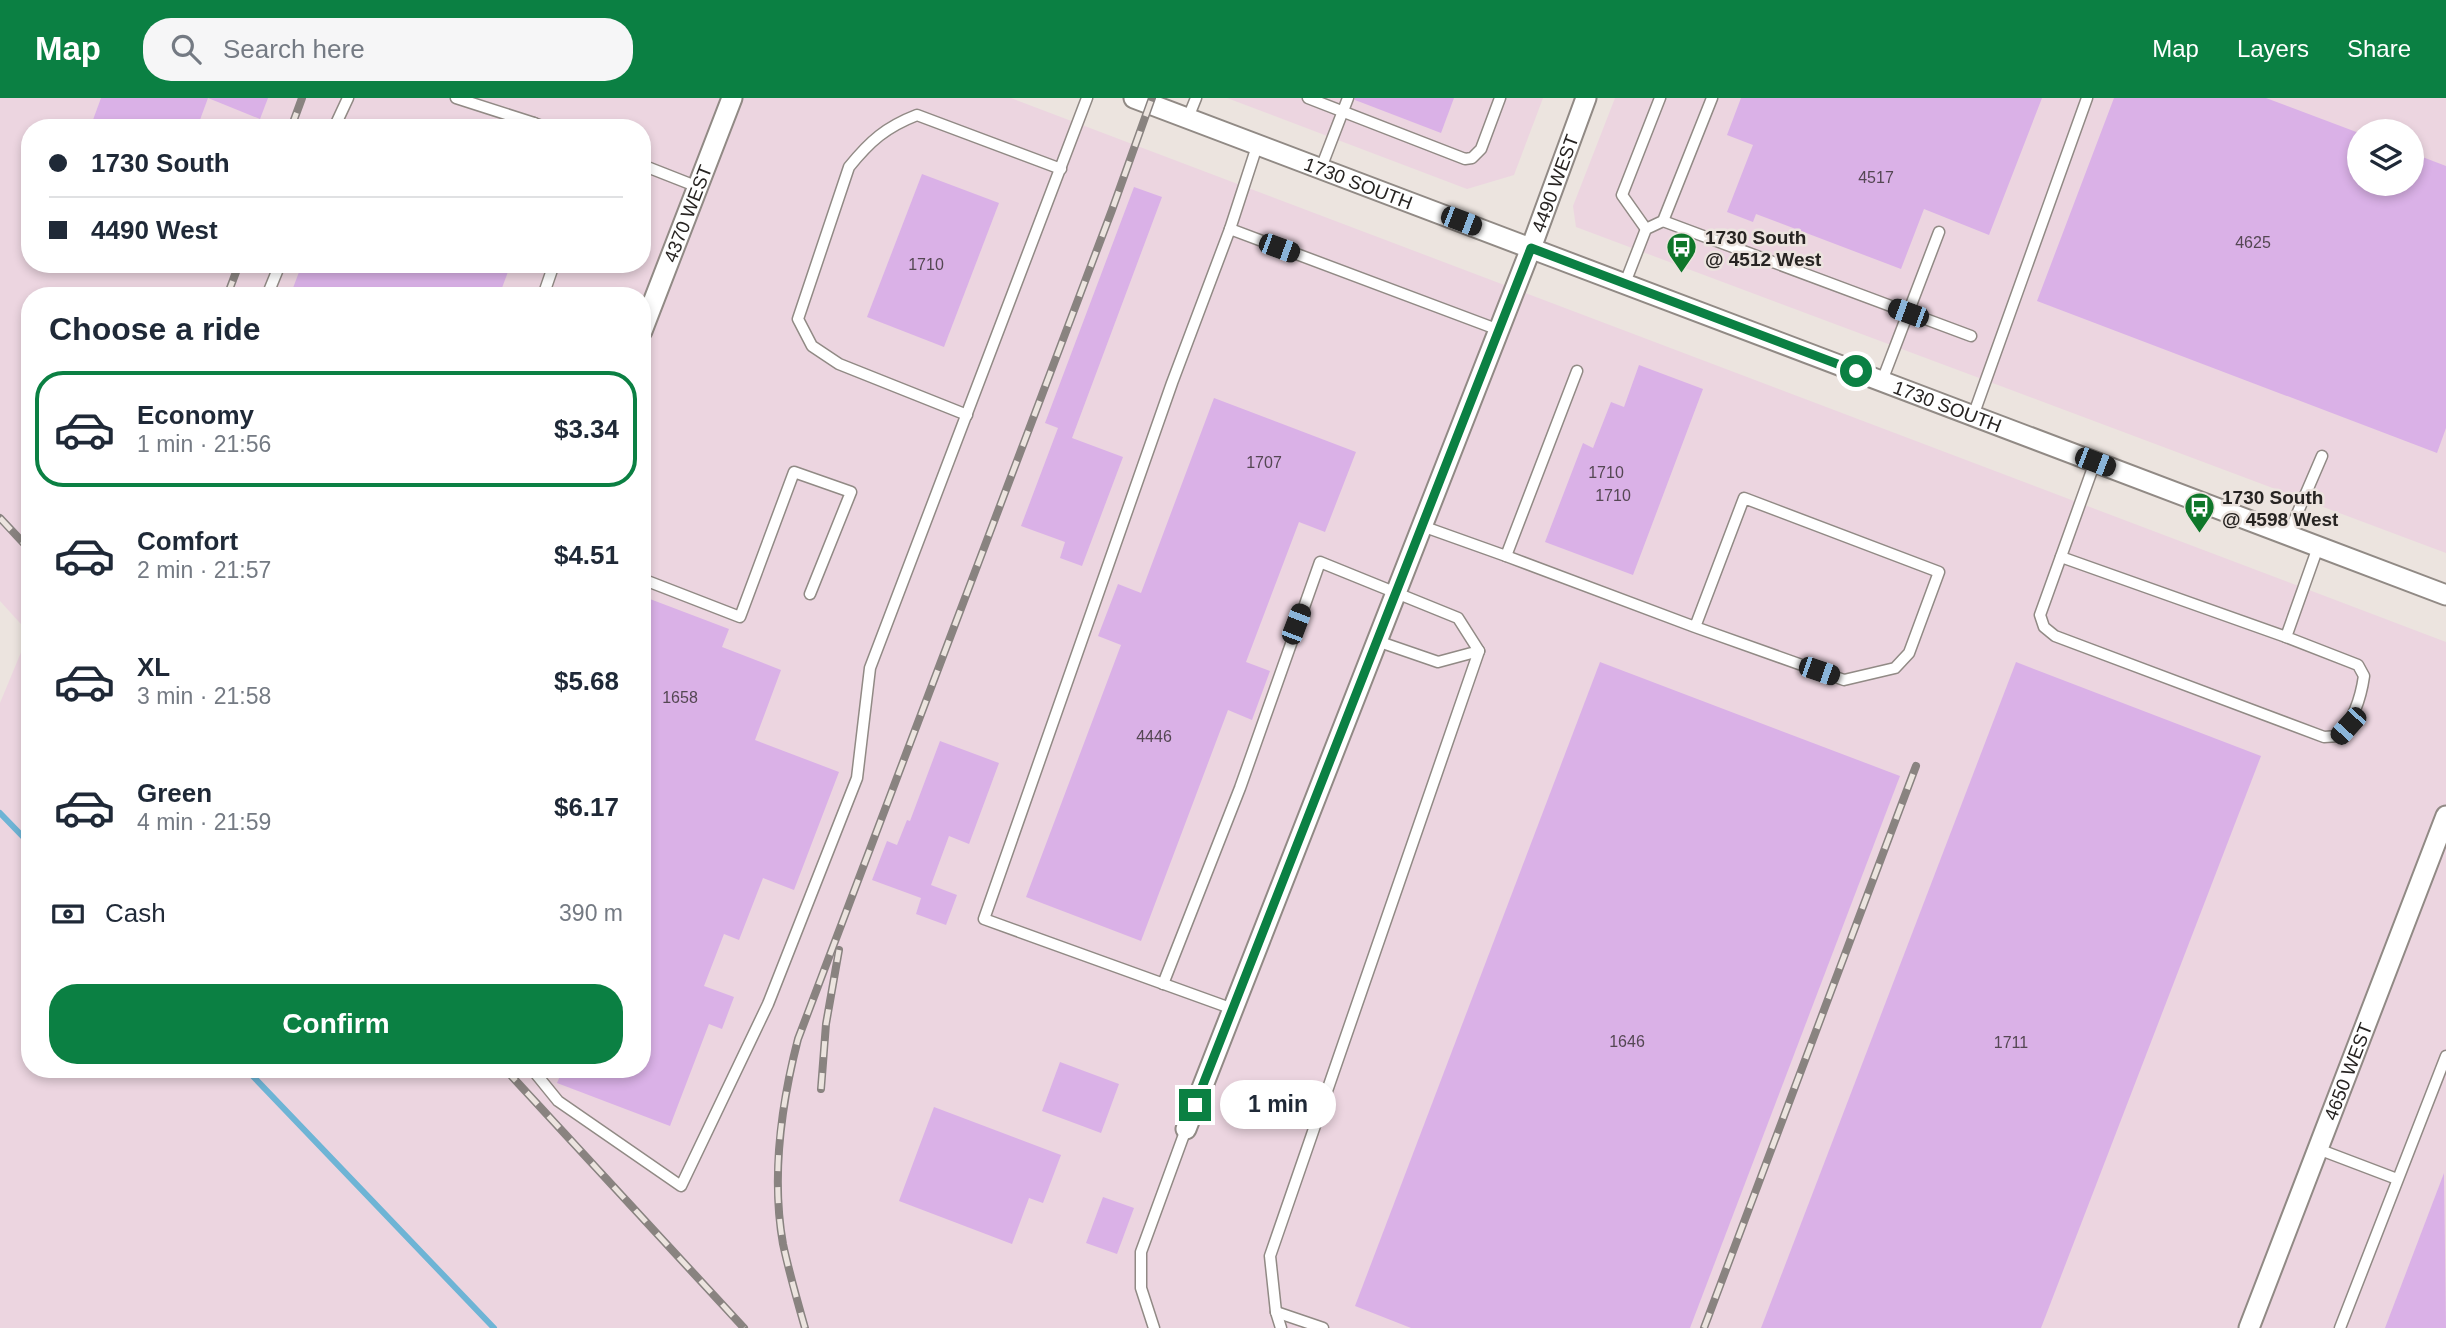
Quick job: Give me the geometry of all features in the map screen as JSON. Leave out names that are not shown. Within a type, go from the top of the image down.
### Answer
[{"type":"street","name":"4370 WEST","points":[[651,308],[732,98]]},
{"type":"street","name":"1730 SOUTH","points":[[1134,98],[2446,595]]},
{"type":"street","name":"4490 WEST","points":[[1186,1129],[1531,248],[1586,98]]},
{"type":"street","name":"4650 WEST","points":[[2249,1328],[2318,1149],[2441,846],[2446,816]]},
{"type":"lane","points":[[338,119],[348,98]]},
{"type":"lane","points":[[456,98],[516,119]]},
{"type":"lane","points":[[539,1078],[558,1101],[681,1186],[768,1004],[857,778],[870,668],[1087,98]]},
{"type":"lane","points":[[1188,118],[1196,98]]},
{"type":"lane","points":[[1308,98],[1465,159],[1472,158],[1480,149],[1500,98]]},
{"type":"lane","points":[[1321,168],[1348,98]]},
{"type":"lane","points":[[1646,229],[1622,195],[1660,98]]},
{"type":"lane","points":[[1625,283],[1646,229],[1662,221],[1712,98]]},
{"type":"lane","points":[[1973,416],[2087,98]]},
{"type":"lane","points":[[967,415],[839,364],[812,346],[798,319],[849,167],[865,147],[893,125],[918,116],[1061,169]]},
{"type":"lane","points":[[1233,1009],[984,919],[1258,144]]},
{"type":"lane","points":[[651,169],[698,187]]},
{"type":"lane","points":[[1662,221],[1970,336]]},
{"type":"lane","points":[[1230,229],[1499,330]]},
{"type":"lane","points":[[1881,380],[1939,232]]},
{"type":"lane","points":[[1506,556],[1577,371]]},
{"type":"lane","points":[[2288,535],[2322,456]]},
{"type":"lane","points":[[2061,557],[2358,665],[2364,676],[2363,687],[2348,726],[2339,736],[2324,737],[2055,636],[2044,627],[2040,615],[2095,462]]},
{"type":"lane","points":[[651,582],[740,617],[794,472],[851,492],[810,594]]},
{"type":"lane","points":[[1422,526],[1695,627],[1844,680],[1895,668],[1909,653],[1939,572],[1744,498],[1695,627]]},
{"type":"lane","points":[[2286,637],[2318,547]]},
{"type":"lane","points":[[1163,984],[1240,788],[1320,562],[1458,618],[1479,651]]},
{"type":"lane","points":[[1377,641],[1438,663],[1479,651]]},
{"type":"lane","points":[[1281,1328],[1276,1312],[1270,1256],[1479,651]]},
{"type":"lane","points":[[2340,1328],[2446,1056]]},
{"type":"lane","points":[[1154,1328],[1141,1289],[1140,1252],[1186,1129]]},
{"type":"lane","points":[[2318,1149],[2397,1179]]},
{"type":"lane","points":[[1276,1312],[1323,1328]]},
{"type":"shaded area","points":[[0,98],[1011,98],[2446,642],[2446,1328],[0,1328],[0,703],[21,652],[21,1078],[651,1078],[651,287],[21,287],[21,624],[0,601]]},
{"type":"shaded area","points":[[1227,98],[1543,98],[1514,175],[1467,189]]},
{"type":"shaded area","points":[[1615,98],[2446,98],[2446,553],[1576,227],[1573,206]]},
{"type":"building","points":[[101,98],[208,98],[200,119],[93,119]]},
{"type":"building","points":[[208,98],[268,98],[260,119]]},
{"type":"building","points":[[1355,98],[1454,98],[1441,133]]},
{"type":"building","points":[[1741,98],[2042,98],[1989,235],[1924,209],[1901,269],[1756,214],[1753,222],[1727,212],[1753,145],[1727,135]]},
{"type":"building","points":[[2114,98],[2266,98],[2347,128],[2347,196],[2424,196],[2424,158],[2446,166],[2446,428],[2437,453],[2037,301]]},
{"type":"building","points":[[922,174],[999,203],[944,347],[867,317]]},
{"type":"building","points":[[1134,187],[1162,197],[1072,438],[1123,457],[1082,566],[1060,558],[1065,542],[1021,526],[1058,428],[1045,423]]},
{"type":"building","points":[[299,273],[508,273],[502,287],[293,287]]},
{"type":"building","points":[[1639,365],[1703,389],[1633,575],[1545,542],[1583,443],[1593,448],[1611,402],[1624,407]]},
{"type":"building","points":[[1214,398],[1356,452],[1325,532],[1299,522],[1246,662],[1270,671],[1252,720],[1228,710],[1141,941],[1026,897],[1121,645],[1098,636],[1118,584],[1141,593]]},
{"type":"building","points":[[651,599],[729,629],[722,647],[781,670],[755,740],[839,772],[794,890],[763,878],[739,940],[724,934],[704,986],[734,997],[722,1029],[709,1024],[670,1126],[557,1083],[559,1078],[651,1078]]},
{"type":"building","points":[[1600,662],[1900,776],[1690,1328],[1411,1328],[1355,1306]]},
{"type":"building","points":[[2016,662],[2261,756],[2041,1328],[1761,1328]]},
{"type":"building","points":[[940,741],[999,763],[969,844],[949,836],[931,885],[957,895],[946,925],[916,914],[921,898],[872,880],[887,841],[897,845],[907,820],[910,821]]},
{"type":"building","points":[[1060,1062],[1119,1084],[1101,1133],[1042,1111]]},
{"type":"building","points":[[934,1107],[1061,1155],[1043,1203],[1029,1198],[1012,1244],[899,1201]]},
{"type":"building","points":[[2444,1173],[2446,1328],[2385,1328]]},
{"type":"building","points":[[1103,1197],[1134,1208],[1117,1254],[1086,1243]]},
{"type":"waterway","points":[[0,813],[21,835]]},
{"type":"waterway","points":[[255,1078],[494,1328]]},
{"type":"railway","points":[[294,119],[302,98]]},
{"type":"railway","points":[[805,1328],[783,1244],[778,1193],[783,1115],[798,1039],[1152,98]]},
{"type":"railway","points":[[230,287],[236,273]]},
{"type":"railway","points":[[0,518],[21,540]]},
{"type":"railway","points":[[1704,1328],[1916,766]]},
{"type":"railway","points":[[821,1089],[826,1024],[839,950]]},
{"type":"railway","points":[[513,1078],[744,1328]]},
{"type":"place","name":"1730 South @ 4512 West","points":[[1682,275]]},
{"type":"place","name":"1730 South @ 4598 West","points":[[2199,535]]},
{"type":"route","points":[[1195,1105],[1531,248],[1856,371]]}]
